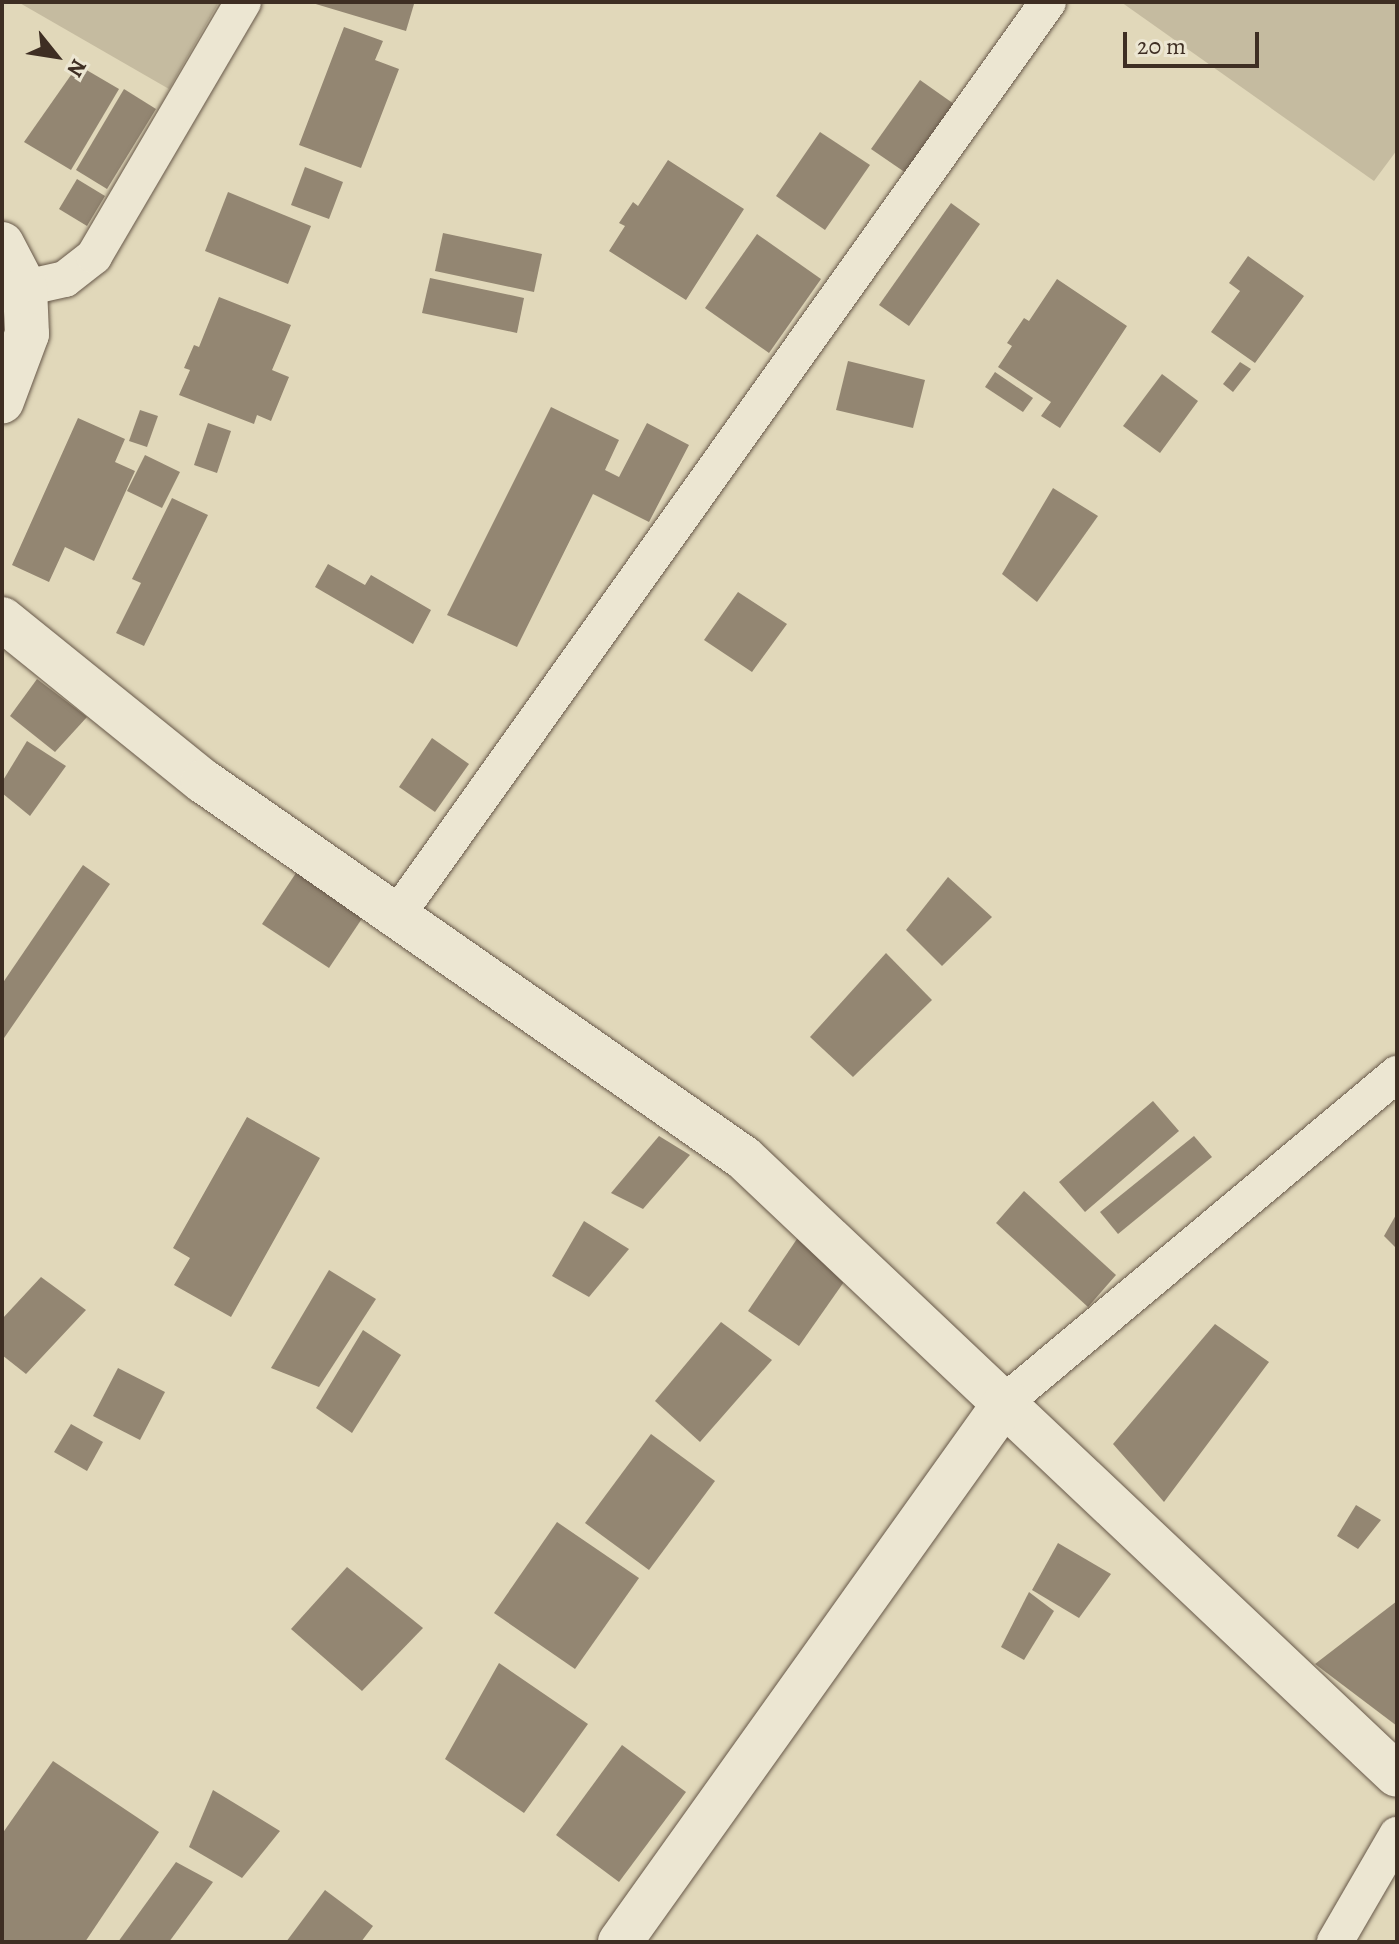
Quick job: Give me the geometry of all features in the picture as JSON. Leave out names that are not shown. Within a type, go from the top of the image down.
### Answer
[{"type":"street","points":[[25,288],[65,279],[94,256],[243,2]]},
{"type":"street","points":[[397,915],[1048,2]]},
{"type":"street","points":[[2,244],[25,288],[27,334],[2,401]]},
{"type":"street","points":[[2,619],[203,781],[744,1158],[1006,1401],[1397,1775]]},
{"type":"street","points":[[620,1942],[1006,1401],[1397,1074]]},
{"type":"street","points":[[1335,1942],[1397,1835]]},
{"type":"shaded area","points":[[18,2],[219,2],[169,89]]},
{"type":"shaded area","points":[[1121,2],[1397,2],[1397,150],[1374,181]]},
{"type":"building","points":[[309,2],[409,2],[414,4],[406,31]]},
{"type":"building","points":[[344,27],[383,41],[375,60],[399,69],[361,168],[299,145]]},
{"type":"building","points":[[78,65],[119,89],[71,170],[24,142]]},
{"type":"building","points":[[920,80],[954,104],[906,173],[871,149]]},
{"type":"building","points":[[124,89],[156,109],[107,189],[76,170]]},
{"type":"building","points":[[820,132],[870,165],[825,230],[776,196]]},
{"type":"building","points":[[668,160],[744,209],[686,300],[609,251],[625,226],[619,223],[633,202],[638,206]]},
{"type":"building","points":[[305,167],[343,182],[329,219],[291,205]]},
{"type":"building","points":[[77,179],[105,196],[87,226],[59,209]]},
{"type":"building","points":[[228,192],[311,226],[288,284],[205,251]]},
{"type":"building","points":[[951,203],[980,224],[909,326],[879,305]]},
{"type":"building","points":[[443,233],[542,254],[534,292],[435,271]]},
{"type":"building","points":[[757,234],[821,279],[769,353],[705,308]]},
{"type":"building","points":[[1248,256],[1304,296],[1255,363],[1211,332],[1240,291],[1229,283]]},
{"type":"building","points":[[430,278],[524,298],[517,333],[422,313]]},
{"type":"building","points":[[1057,279],[1127,326],[1060,428],[1041,416],[1051,402],[998,367],[1012,346],[1007,343],[1024,318],[1029,321]]},
{"type":"building","points":[[219,297],[291,325],[272,370],[289,377],[271,421],[257,415],[254,424],[179,395],[190,370],[184,368],[194,345],[199,347]]},
{"type":"building","points":[[848,361],[925,380],[913,428],[836,410]]},
{"type":"building","points":[[1240,362],[1251,369],[1233,392],[1223,384]]},
{"type":"building","points":[[995,372],[1033,398],[1023,412],[985,387]]},
{"type":"building","points":[[1162,374],[1198,401],[1160,453],[1123,426]]},
{"type":"building","points":[[551,407],[619,440],[605,470],[619,477],[647,423],[689,445],[649,522],[593,494],[517,647],[447,615]]},
{"type":"building","points":[[140,410],[158,416],[147,447],[129,441]]},
{"type":"building","points":[[78,418],[125,439],[115,462],[135,471],[94,561],[65,547],[49,582],[12,565]]},
{"type":"building","points":[[208,423],[231,431],[217,473],[194,465]]},
{"type":"building","points":[[145,455],[180,472],[162,508],[127,491]]},
{"type":"building","points":[[1053,488],[1098,516],[1037,602],[1002,574]]},
{"type":"building","points":[[172,498],[208,515],[144,646],[116,633],[141,583],[132,579]]},
{"type":"building","points":[[328,564],[365,585],[371,575],[431,610],[413,644],[315,587]]},
{"type":"building","points":[[738,592],[787,624],[752,672],[704,640]]},
{"type":"building","points":[[37,679],[87,717],[55,752],[10,716]]},
{"type":"building","points":[[432,738],[469,764],[435,812],[399,787]]},
{"type":"building","points":[[27,741],[66,766],[30,816],[2,793],[2,782]]},
{"type":"building","points":[[83,865],[110,884],[2,1041],[2,984]]},
{"type":"building","points":[[300,867],[367,911],[329,968],[262,924]]},
{"type":"building","points":[[948,877],[992,917],[942,966],[906,930]]},
{"type":"building","points":[[886,953],[932,1000],[853,1077],[810,1037]]},
{"type":"building","points":[[1153,1101],[1179,1131],[1085,1212],[1059,1182]]},
{"type":"building","points":[[247,1117],[320,1158],[231,1317],[174,1285],[190,1258],[173,1248]]},
{"type":"building","points":[[659,1136],[690,1155],[643,1209],[611,1193]]},
{"type":"building","points":[[1194,1136],[1212,1157],[1118,1234],[1100,1212]]},
{"type":"building","points":[[1024,1191],[1116,1275],[1088,1307],[996,1223]]},
{"type":"building","points":[[1397,1213],[1397,1249],[1384,1236]]},
{"type":"building","points":[[584,1221],[629,1249],[589,1297],[552,1276]]},
{"type":"building","points":[[801,1233],[853,1269],[799,1346],[748,1311]]},
{"type":"building","points":[[329,1270],[376,1299],[319,1387],[271,1368]]},
{"type":"building","points":[[41,1277],[86,1310],[26,1374],[2,1355],[2,1319]]},
{"type":"building","points":[[721,1322],[772,1360],[700,1442],[655,1401]]},
{"type":"building","points":[[1215,1324],[1269,1362],[1164,1502],[1113,1444]]},
{"type":"building","points":[[363,1330],[401,1355],[352,1433],[316,1408]]},
{"type":"building","points":[[118,1368],[165,1392],[140,1440],[93,1416]]},
{"type":"building","points":[[71,1424],[103,1442],[87,1471],[54,1452]]},
{"type":"building","points":[[651,1434],[715,1481],[649,1570],[585,1523]]},
{"type":"building","points":[[1356,1505],[1381,1520],[1358,1549],[1337,1536]]},
{"type":"building","points":[[557,1522],[639,1578],[575,1669],[494,1613]]},
{"type":"building","points":[[1058,1543],[1111,1574],[1079,1618],[1032,1590]]},
{"type":"building","points":[[347,1567],[423,1628],[362,1691],[291,1629]]},
{"type":"building","points":[[1029,1592],[1054,1611],[1024,1660],[1001,1647]]},
{"type":"building","points":[[1397,1601],[1397,1726],[1315,1664]]},
{"type":"building","points":[[499,1663],[588,1724],[524,1813],[445,1759]]},
{"type":"building","points":[[622,1745],[686,1792],[619,1882],[556,1835]]},
{"type":"building","points":[[53,1761],[159,1832],[85,1942],[2,1942],[2,1834]]},
{"type":"building","points":[[213,1790],[280,1831],[242,1878],[189,1847]]},
{"type":"building","points":[[176,1862],[213,1882],[169,1942],[118,1942]]},
{"type":"building","points":[[325,1890],[373,1926],[361,1942],[286,1942]]}]
